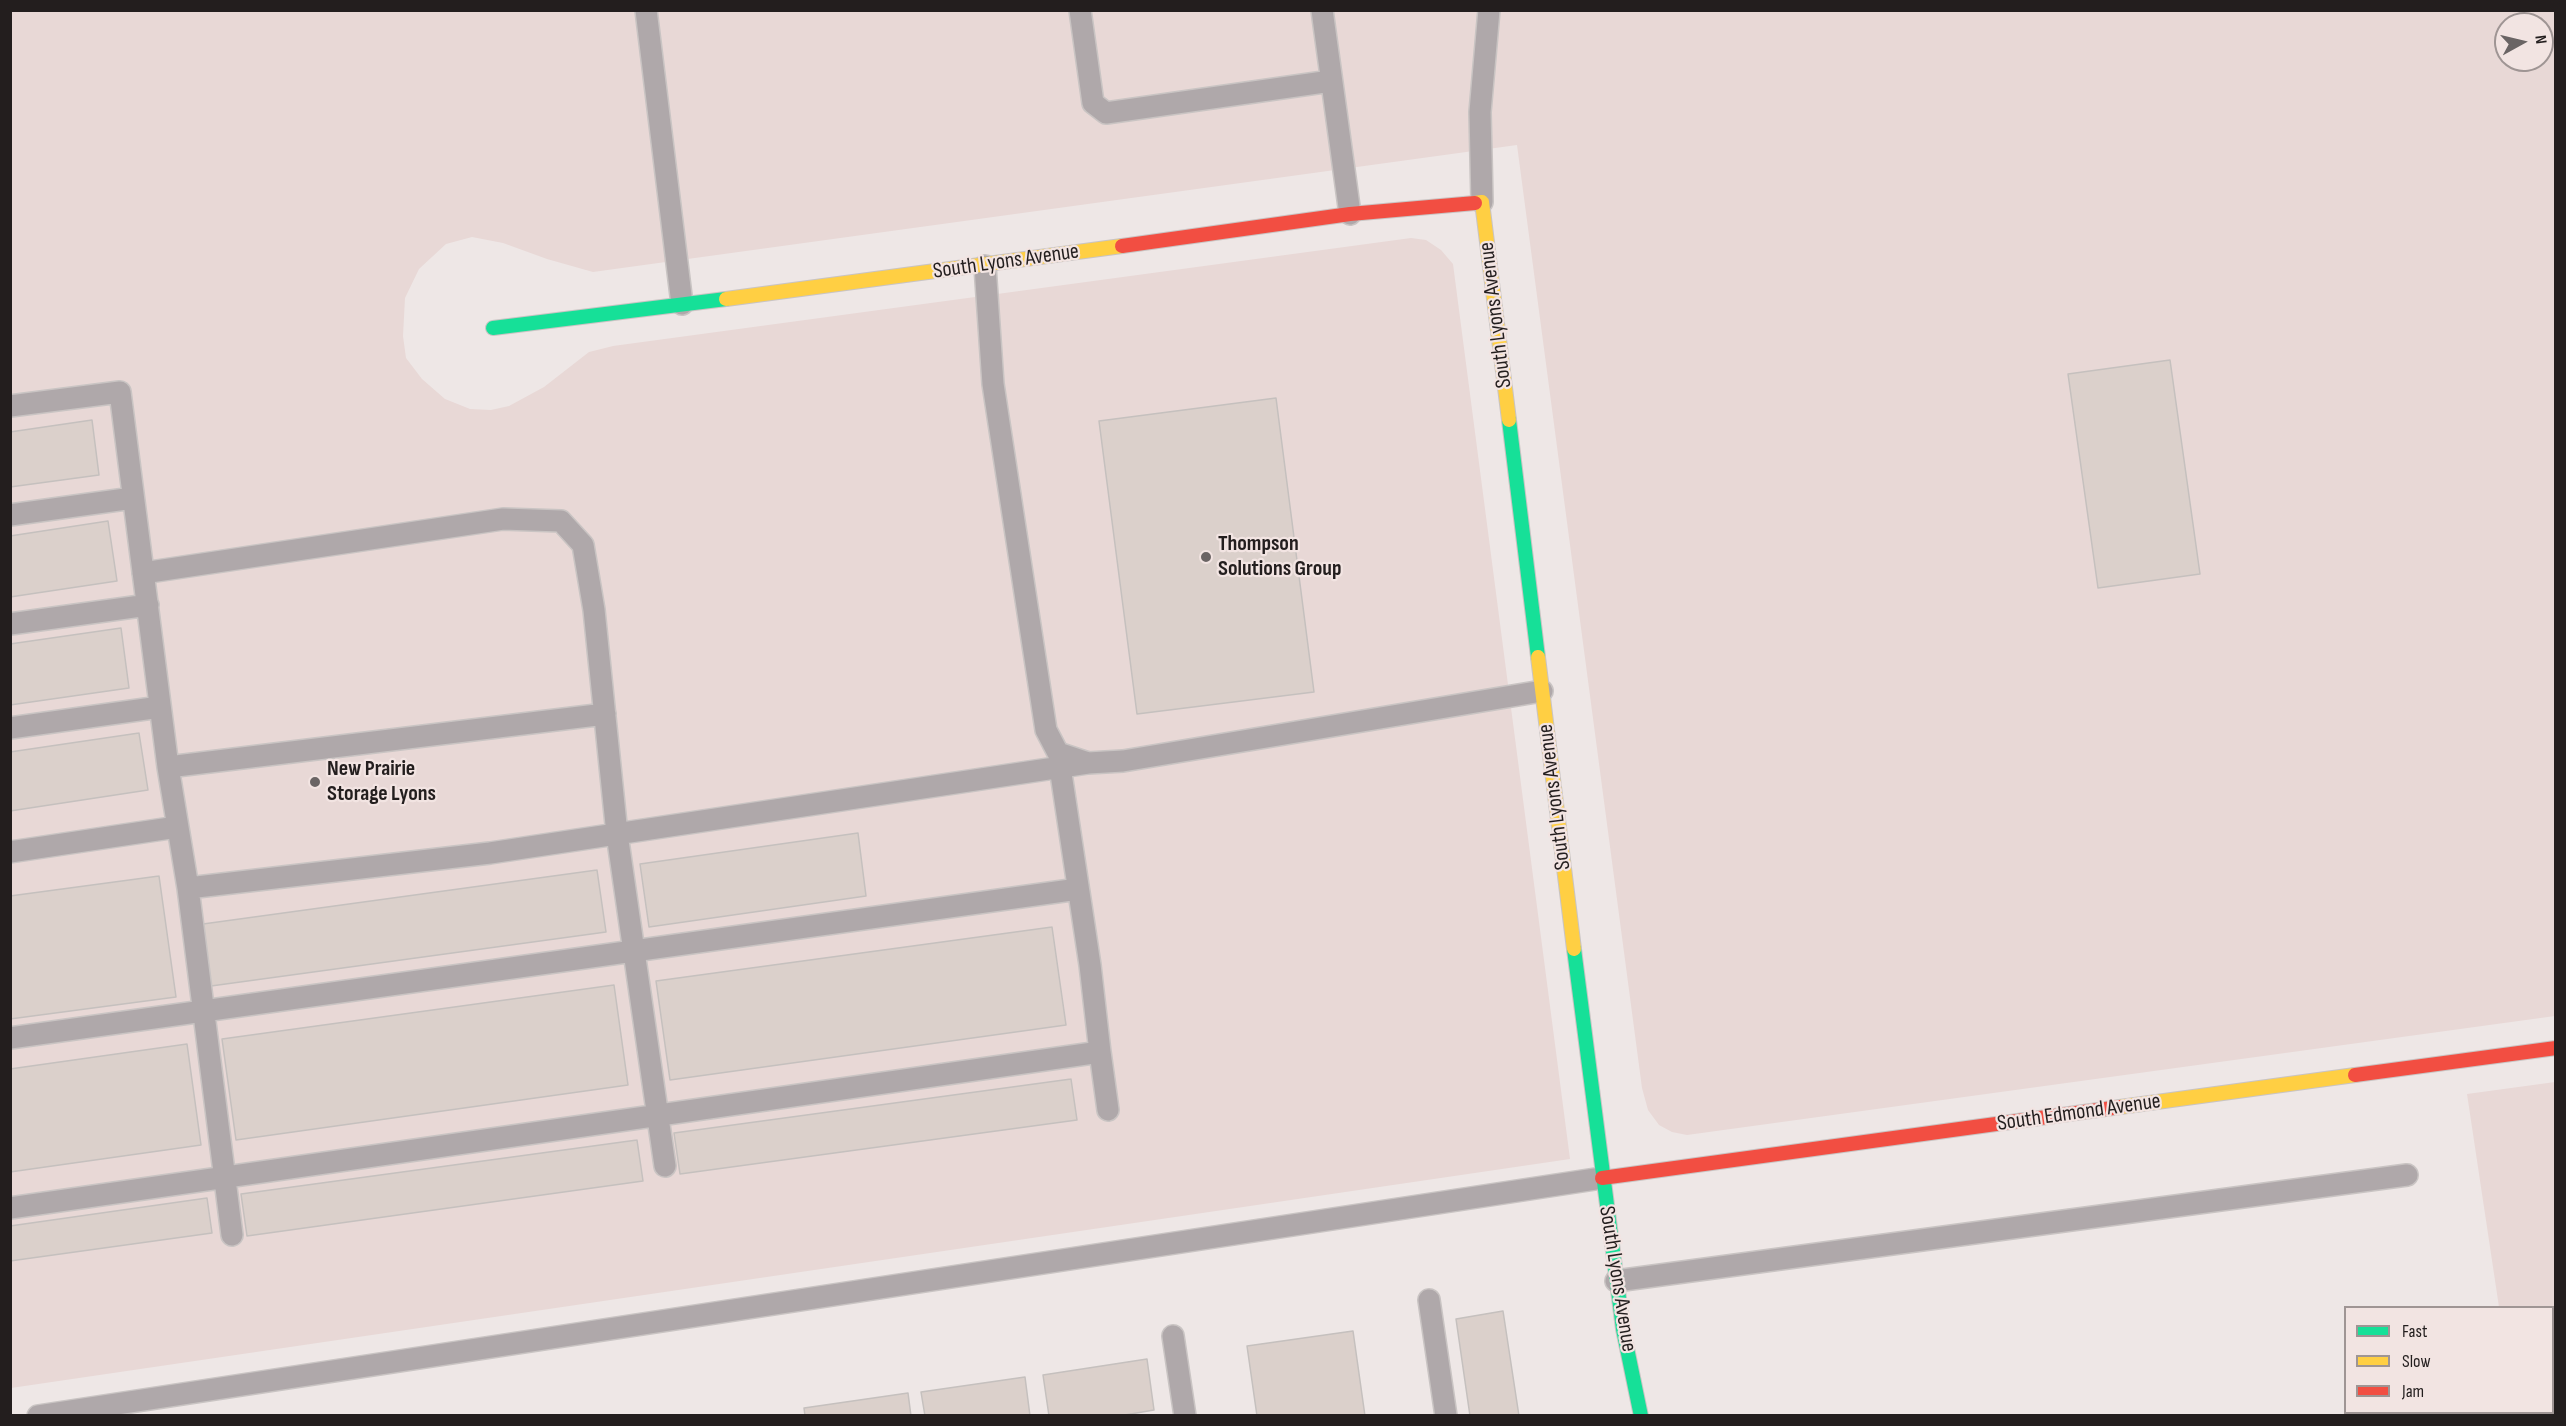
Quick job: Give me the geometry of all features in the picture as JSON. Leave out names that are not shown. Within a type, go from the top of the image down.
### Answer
[{"type":"street","name":"South Lyons Avenue","points":[[493,328],[985,266],[1350,214],[1482,202],[1602,1178],[1623,1329],[1641,1416]]},
{"type":"street","name":"South Edmond Avenue","points":[[1602,1178],[2556,1048]]},
{"type":"lane","points":[[646,10],[682,304]]},
{"type":"lane","points":[[1080,10],[1093,103],[1106,113],[1332,81]]},
{"type":"lane","points":[[1322,10],[1350,214]]},
{"type":"lane","points":[[1482,202],[1480,112],[1490,10]]},
{"type":"lane","points":[[985,266],[993,384],[1046,730],[1058,753],[1088,763]]},
{"type":"lane","points":[[10,406],[120,392],[168,767],[188,888],[232,1235]]},
{"type":"lane","points":[[10,515],[133,498]]},
{"type":"lane","points":[[143,573],[503,519],[561,521],[583,545],[594,610],[617,834],[665,1166]]},
{"type":"lane","points":[[10,624],[148,605]]},
{"type":"lane","points":[[188,888],[490,853],[1060,767],[1123,761],[1542,691]]},
{"type":"lane","points":[[10,728],[160,706]]},
{"type":"lane","points":[[168,767],[605,714]]},
{"type":"lane","points":[[1060,767],[1108,1110]]},
{"type":"lane","points":[[10,852],[177,827]]},
{"type":"lane","points":[[10,1038],[1078,889]]},
{"type":"lane","points":[[10,1208],[1100,1052]]},
{"type":"lane","points":[[1616,1281],[2408,1175]]},
{"type":"lane","points":[[38,1416],[1602,1178]]},
{"type":"lane","points":[[1429,1300],[1446,1416]]},
{"type":"lane","points":[[1173,1336],[1185,1416]]},
{"type":"shaded area","points":[[10,11],[2555,11],[2555,1016],[1687,1135],[1672,1132],[1659,1125],[1648,1110],[1642,1088],[1517,145],[593,272],[503,243],[472,237],[446,244],[419,269],[405,298],[403,336],[406,358],[422,379],[445,399],[470,409],[491,410],[509,406],[544,387],[589,352],[613,346],[1411,238],[1426,240],[1441,250],[1453,264],[1570,1159],[11,1388]]},
{"type":"shaded area","points":[[2555,1082],[2555,1415],[2514,1414],[2554,1414],[2554,1306],[2499,1306],[2467,1094]]},
{"type":"building","points":[[2170,360],[2200,574],[2098,588],[2068,374]]},
{"type":"building","name":"Thompson Solutions Group","points":[[1276,398],[1314,692],[1137,714],[1099,421]]},
{"type":"building","points":[[92,420],[99,475],[10,487],[10,432]]},
{"type":"building","points":[[108,521],[117,581],[10,597],[10,536]]},
{"type":"building","points":[[121,628],[129,688],[10,705],[10,644]]},
{"type":"building","points":[[139,733],[148,790],[10,811],[10,752]]},
{"type":"building","points":[[858,833],[866,896],[649,927],[640,864]]},
{"type":"building","points":[[597,870],[606,932],[211,986],[203,924]]},
{"type":"building","points":[[159,876],[176,997],[10,1019],[10,896]]},
{"type":"building","points":[[1052,927],[1066,1025],[670,1080],[656,981]]},
{"type":"building","points":[[614,985],[628,1085],[236,1140],[222,1039]]},
{"type":"building","points":[[187,1044],[201,1145],[10,1172],[10,1069]]},
{"type":"building","points":[[1071,1079],[1077,1120],[680,1174],[674,1133]]},
{"type":"building","points":[[637,1140],[643,1181],[247,1236],[241,1194]]},
{"type":"building","points":[[207,1198],[212,1233],[10,1261],[10,1226]]},
{"type":"building","points":[[1503,1311],[1519,1416],[1470,1416],[1456,1319]]},
{"type":"building","points":[[1353,1331],[1365,1416],[1257,1416],[1247,1346]]},
{"type":"building","points":[[1147,1359],[1154,1410],[1119,1416],[1049,1416],[1043,1375]]},
{"type":"building","points":[[1025,1377],[1030,1416],[925,1416],[921,1392]]},
{"type":"building","points":[[908,1393],[911,1416],[805,1416],[804,1408]]},
{"type":"traffic: fast","points":[[493,328],[726,299]]},
{"type":"traffic: fast","points":[[1509,420],[1538,657]]},
{"type":"traffic: fast","points":[[1574,949],[1623,1329],[1641,1416]]},
{"type":"traffic: slow","points":[[1475,203],[1482,202],[1509,420]]},
{"type":"traffic: slow","points":[[726,299],[1122,246]]},
{"type":"traffic: slow","points":[[1538,657],[1574,949]]},
{"type":"traffic: slow","points":[[2120,1107],[2355,1075]]},
{"type":"traffic: jam","points":[[1122,246],[1350,214],[1475,203]]},
{"type":"traffic: jam","points":[[2355,1075],[2556,1048]]},
{"type":"traffic: jam","points":[[1602,1178],[2120,1107]]},
{"type":"place","name":"Thompson Solutions Group","points":[[1206,557]]},
{"type":"place","name":"New Prairie Storage Lyons","points":[[315,782]]}]
